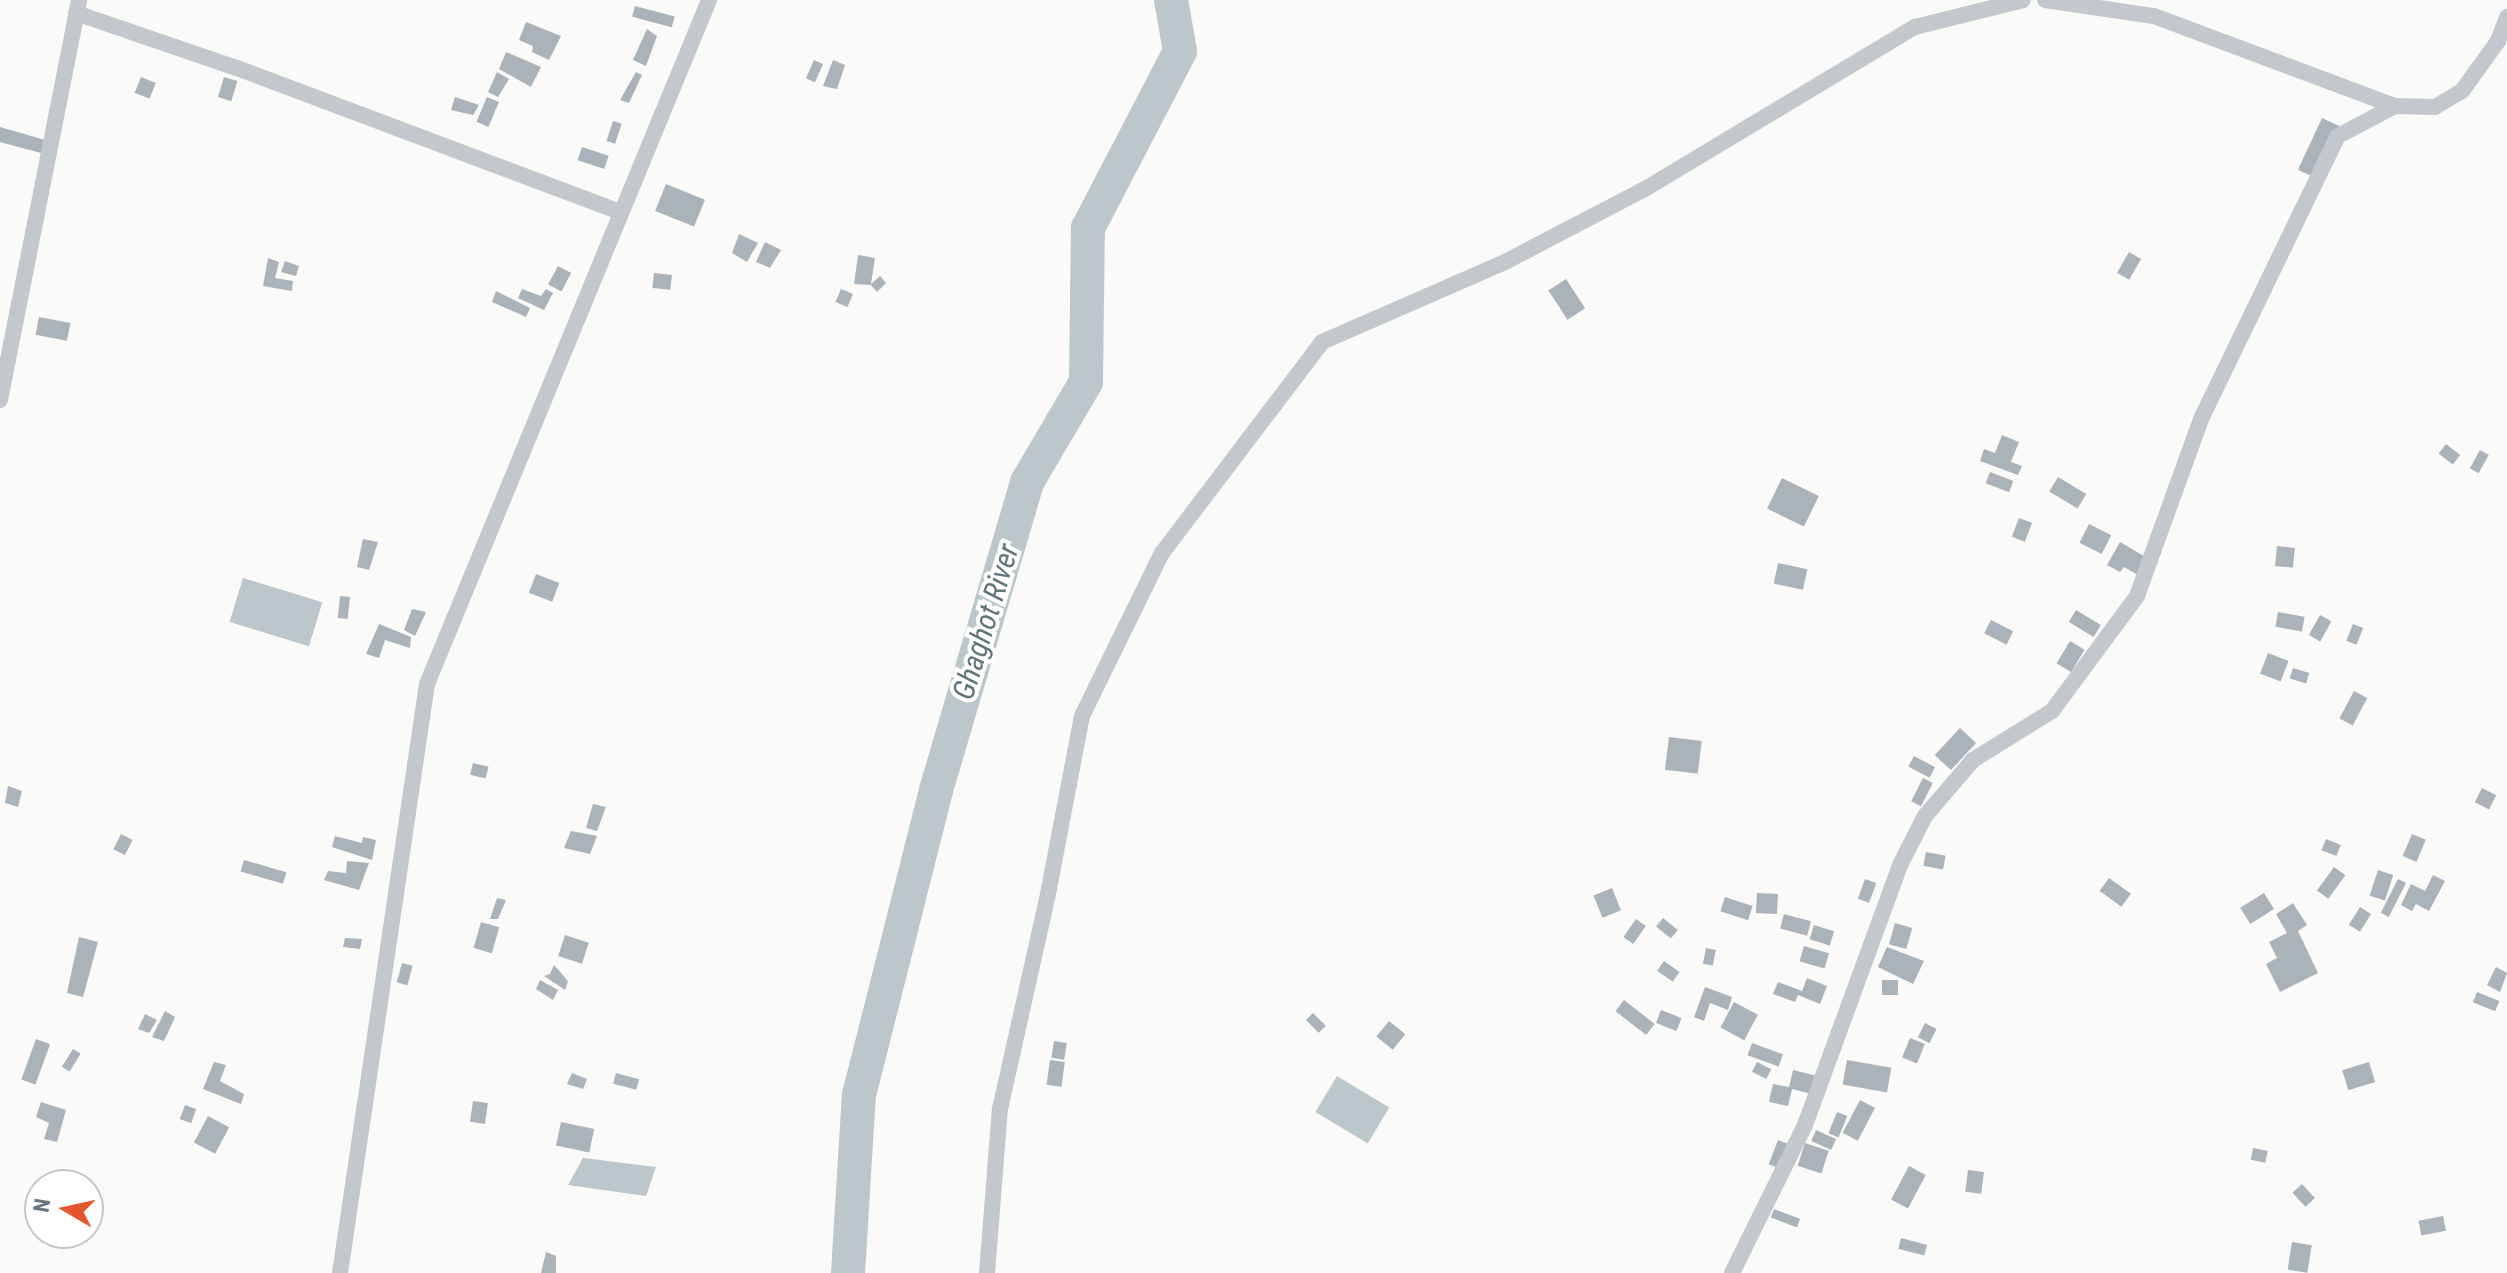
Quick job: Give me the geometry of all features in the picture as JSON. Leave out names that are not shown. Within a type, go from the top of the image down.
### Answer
[{"type":"street","points":[[340,1273],[427,684],[709,0]]},
{"type":"street","points":[[987,1273],[1000,1109],[1048,894],[1082,716],[1162,553],[1322,342],[1507,261],[1645,189],[1915,27],[2023,0]]},
{"type":"street","points":[[2045,0],[2154,16],[2395,106],[2435,107],[2462,91],[2498,41],[2507,17]]},
{"type":"street","points":[[0,400],[77,6],[621,212]]},
{"type":"street","points":[[1732,1273],[1805,1125],[1900,865],[1925,816],[1973,760],[2052,711],[2137,596],[2201,419],[2338,136],[2395,106]]},
{"type":"shaded area","points":[[243,578],[322,602],[309,646],[230,622]]},
{"type":"shaded area","points":[[1337,1076],[1389,1107],[1368,1143],[1315,1112]]},
{"type":"shaded area","points":[[583,1158],[656,1167],[646,1196],[568,1185]]},
{"type":"building","points":[[635,6],[675,17],[672,27],[632,17]]},
{"type":"building","points":[[526,22],[561,36],[549,60],[532,52],[533,46],[519,40]]},
{"type":"building","points":[[647,29],[657,36],[646,66],[633,60]]},
{"type":"building","points":[[506,52],[541,67],[531,87],[499,69]]},
{"type":"building","points":[[814,60],[823,64],[815,82],[806,78]]},
{"type":"building","points":[[833,60],[845,65],[837,89],[823,86]]},
{"type":"building","points":[[497,72],[509,79],[498,97],[488,92]]},
{"type":"building","points":[[636,72],[642,75],[629,103],[620,100]]},
{"type":"building","points":[[141,77],[156,83],[149,99],[135,93]]},
{"type":"building","points":[[224,77],[237,81],[231,101],[218,97]]},
{"type":"building","points":[[455,97],[479,105],[473,115],[451,110]]},
{"type":"building","points":[[487,97],[499,102],[488,127],[476,122]]},
{"type":"building","points":[[2322,118],[2339,126],[2315,178],[2298,170]]},
{"type":"building","points":[[613,121],[622,124],[615,144],[607,141]]},
{"type":"building","points":[[0,127],[45,140],[41,153],[0,142]]},
{"type":"building","points":[[582,147],[609,156],[604,169],[578,160]]},
{"type":"building","points":[[666,184],[705,200],[694,227],[655,211]]},
{"type":"building","points":[[739,234],[758,243],[747,262],[732,253]]},
{"type":"building","points":[[765,242],[781,250],[770,268],[756,262]]},
{"type":"building","points":[[2129,252],[2141,259],[2129,280],[2117,273]]},
{"type":"building","points":[[858,255],[875,258],[871,284],[880,276],[886,283],[877,292],[871,285],[854,284]]},
{"type":"building","points":[[268,258],[279,262],[275,278],[293,281],[292,291],[263,286]]},
{"type":"building","points":[[285,261],[299,266],[296,276],[281,272]]},
{"type":"building","points":[[558,266],[571,273],[561,292],[548,285]]},
{"type":"building","points":[[654,273],[672,275],[670,290],[652,288]]},
{"type":"building","points":[[1566,279],[1585,308],[1567,320],[1548,290]]},
{"type":"building","points":[[522,289],[541,296],[546,289],[553,293],[544,310],[518,298]]},
{"type":"building","points":[[841,289],[853,294],[847,307],[836,302]]},
{"type":"building","points":[[496,291],[530,308],[526,317],[492,302]]},
{"type":"building","points":[[39,317],[70,323],[67,341],[36,335]]},
{"type":"building","points":[[2002,435],[2019,442],[2011,462],[2022,466],[2018,475],[1980,461],[1984,449],[1995,453]]},
{"type":"building","points":[[2446,444],[2460,455],[2453,465],[2439,453]]},
{"type":"building","points":[[2480,450],[2489,455],[2479,473],[2470,468]]},
{"type":"building","points":[[1990,472],[2013,481],[2009,492],[1986,483]]},
{"type":"building","points":[[2058,477],[2086,494],[2078,509],[2049,492]]},
{"type":"building","points":[[1782,478],[1819,496],[1804,527],[1767,509]]},
{"type":"building","points":[[2019,518],[2032,523],[2025,542],[2012,537]]},
{"type":"building","points":[[2089,524],[2111,535],[2102,554],[2079,543]]},
{"type":"building","points":[[363,539],[378,542],[369,570],[357,567]]},
{"type":"building","points":[[2120,542],[2147,558],[2138,575],[2124,567],[2120,572],[2107,565]]},
{"type":"building","points":[[2277,546],[2295,548],[2293,568],[2275,566]]},
{"type":"building","points":[[1778,563],[1807,569],[1803,590],[1774,584]]},
{"type":"building","points":[[536,574],[559,583],[552,602],[529,593]]},
{"type":"building","points":[[340,596],[350,597],[348,619],[338,618]]},
{"type":"building","points":[[412,609],[426,612],[415,636],[404,630]]},
{"type":"building","points":[[2076,610],[2101,625],[2094,637],[2069,622]]},
{"type":"building","points":[[2278,612],[2305,617],[2302,631],[2275,627]]},
{"type":"building","points":[[2320,615],[2331,621],[2320,641],[2309,635]]},
{"type":"building","points":[[1991,620],[2013,631],[2006,645],[1984,633]]},
{"type":"building","points":[[379,624],[411,637],[410,648],[385,640],[379,658],[366,654]]},
{"type":"building","points":[[2353,624],[2363,628],[2356,645],[2346,641]]},
{"type":"building","points":[[2070,641],[2085,650],[2071,672],[2057,663]]},
{"type":"building","points":[[2268,653],[2289,661],[2281,681],[2260,674]]},
{"type":"building","points":[[2293,668],[2309,673],[2306,683],[2290,679]]},
{"type":"building","points":[[2354,691],[2367,698],[2353,725],[2339,718]]},
{"type":"building","points":[[1960,728],[1976,743],[1951,770],[1935,755]]},
{"type":"building","points":[[1669,737],[1702,741],[1698,774],[1665,770]]},
{"type":"building","points":[[1914,756],[1935,767],[1930,778],[1908,767]]},
{"type":"building","points":[[473,763],[489,767],[486,779],[470,775]]},
{"type":"building","points":[[1923,778],[1933,783],[1921,806],[1911,801]]},
{"type":"building","points":[[8,786],[22,791],[18,807],[5,803]]},
{"type":"building","points":[[2482,788],[2496,795],[2489,810],[2475,802]]},
{"type":"building","points":[[593,804],[606,807],[597,831],[586,828]]},
{"type":"building","points":[[571,831],[597,836],[590,854],[564,848]]},
{"type":"building","points":[[121,834],[133,840],[125,855],[113,849]]},
{"type":"building","points":[[2412,834],[2426,840],[2416,862],[2403,856]]},
{"type":"building","points":[[335,836],[362,843],[363,837],[376,840],[372,860],[332,847]]},
{"type":"building","points":[[2326,839],[2341,845],[2336,856],[2322,850]]},
{"type":"building","points":[[1926,852],[1946,856],[1943,870],[1923,866]]},
{"type":"building","points":[[244,860],[286,872],[283,884],[241,872]]},
{"type":"building","points":[[347,861],[369,863],[359,890],[324,880],[328,871],[346,873]]},
{"type":"building","points":[[2334,867],[2345,875],[2328,899],[2317,890]]},
{"type":"building","points":[[2378,870],[2393,875],[2385,901],[2370,896]]},
{"type":"building","points":[[2433,875],[2445,881],[2429,911],[2416,904],[2412,911],[2401,905],[2411,884],[2425,891]]},
{"type":"building","points":[[2109,878],[2131,894],[2121,907],[2100,891]]},
{"type":"building","points":[[1865,879],[1876,883],[1869,903],[1858,899]]},
{"type":"building","points":[[2398,879],[2406,883],[2389,917],[2381,913]]},
{"type":"building","points":[[1612,888],[1621,910],[1602,918],[1593,895]]},
{"type":"building","points":[[1757,893],[1778,894],[1777,914],[1756,913]]},
{"type":"building","points":[[2264,893],[2274,909],[2250,924],[2240,908]]},
{"type":"building","points":[[1725,897],[1753,906],[1748,920],[1720,911]]},
{"type":"building","points":[[497,898],[506,900],[498,919],[490,919]]},
{"type":"building","points":[[2293,903],[2307,925],[2298,931],[2318,973],[2280,992],[2266,964],[2277,958],[2269,942],[2287,933],[2276,914]]},
{"type":"building","points":[[2360,907],[2371,914],[2360,932],[2349,925]]},
{"type":"building","points":[[1784,914],[1811,921],[1807,936],[1780,928]]},
{"type":"building","points":[[1663,918],[1678,930],[1671,939],[1656,927]]},
{"type":"building","points":[[1636,919],[1646,926],[1633,944],[1623,937]]},
{"type":"building","points":[[481,922],[499,927],[492,953],[474,948]]},
{"type":"building","points":[[1895,923],[1912,928],[1906,949],[1889,944]]},
{"type":"building","points":[[1814,925],[1834,931],[1830,945],[1810,939]]},
{"type":"building","points":[[565,935],[589,943],[582,964],[558,956]]},
{"type":"building","points":[[79,937],[98,942],[83,997],[67,993]]},
{"type":"building","points":[[345,938],[362,939],[360,949],[343,947]]},
{"type":"building","points":[[1804,946],[1829,953],[1825,969],[1800,961]]},
{"type":"building","points":[[1887,947],[1924,961],[1913,984],[1878,967]]},
{"type":"building","points":[[1706,948],[1716,950],[1713,966],[1703,964]]},
{"type":"building","points":[[1664,961],[1680,972],[1673,982],[1657,971]]},
{"type":"building","points":[[402,963],[413,966],[407,985],[397,982]]},
{"type":"building","points":[[554,965],[568,981],[565,990],[544,976],[550,974]]},
{"type":"building","points":[[2496,967],[2507,973],[2500,992],[2487,985]]},
{"type":"building","points":[[1807,978],[1827,986],[1820,1004],[1798,995],[1795,1002],[1773,994],[1778,982],[1802,991]]},
{"type":"building","points":[[540,980],[558,990],[553,1000],[536,989]]},
{"type":"building","points":[[1882,980],[1898,980],[1898,995],[1882,995]]},
{"type":"building","points":[[1705,987],[1732,997],[1728,1010],[1710,1003],[1704,1021],[1694,1017]]},
{"type":"building","points":[[2477,992],[2499,1001],[2495,1011],[2473,1002]]},
{"type":"building","points":[[1624,1000],[1655,1024],[1646,1035],[1615,1011]]},
{"type":"building","points":[[1734,1002],[1758,1015],[1744,1040],[1720,1028]]},
{"type":"building","points":[[1661,1010],[1682,1018],[1677,1031],[1656,1023]]},
{"type":"building","points":[[165,1011],[175,1017],[164,1041],[152,1037]]},
{"type":"building","points":[[1313,1013],[1326,1026],[1319,1033],[1306,1020]]},
{"type":"building","points":[[145,1014],[157,1020],[149,1033],[138,1029]]},
{"type":"building","points":[[1389,1021],[1405,1034],[1393,1050],[1376,1037]]},
{"type":"building","points":[[1925,1023],[1937,1029],[1929,1043],[1918,1037]]},
{"type":"building","points":[[1910,1038],[1925,1044],[1917,1063],[1902,1057]]},
{"type":"building","points":[[36,1039],[50,1044],[35,1085],[21,1079]]},
{"type":"building","points":[[1054,1041],[1067,1043],[1064,1060],[1051,1058]]},
{"type":"building","points":[[1752,1043],[1783,1054],[1779,1067],[1748,1055]]},
{"type":"building","points":[[73,1049],[81,1054],[70,1072],[62,1067]]},
{"type":"building","points":[[1050,1060],[1065,1062],[1061,1087],[1047,1085]]},
{"type":"building","points":[[1847,1060],[1891,1068],[1887,1092],[1843,1085]]},
{"type":"building","points":[[214,1062],[226,1065],[220,1081],[244,1094],[241,1104],[203,1089]]},
{"type":"building","points":[[1757,1062],[1771,1069],[1766,1079],[1752,1072]]},
{"type":"building","points":[[2369,1062],[2375,1082],[2348,1090],[2342,1070]]},
{"type":"building","points":[[1793,1070],[1817,1076],[1812,1094],[1792,1089],[1788,1106],[1769,1102],[1773,1084],[1789,1087]]},
{"type":"building","points":[[572,1073],[587,1079],[583,1089],[567,1084]]},
{"type":"building","points":[[616,1073],[639,1079],[636,1090],[613,1084]]},
{"type":"building","points":[[1860,1100],[1875,1108],[1858,1141],[1843,1133]]},
{"type":"building","points":[[473,1101],[488,1103],[485,1124],[470,1122]]},
{"type":"building","points":[[41,1102],[66,1110],[57,1142],[44,1139],[49,1123],[36,1117]]},
{"type":"building","points":[[185,1105],[196,1109],[191,1123],[180,1119]]},
{"type":"building","points":[[1837,1112],[1847,1116],[1839,1137],[1828,1133]]},
{"type":"building","points":[[208,1116],[229,1127],[215,1154],[194,1142]]},
{"type":"building","points":[[561,1122],[594,1129],[589,1153],[556,1145]]},
{"type":"building","points":[[1816,1130],[1836,1139],[1831,1150],[1811,1141]]},
{"type":"building","points":[[1778,1140],[1791,1145],[1782,1169],[1769,1164]]},
{"type":"building","points":[[1805,1143],[1829,1151],[1821,1174],[1798,1166]]},
{"type":"building","points":[[2253,1148],[2268,1151],[2265,1163],[2251,1160]]},
{"type":"building","points":[[1909,1166],[1926,1175],[1908,1208],[1891,1200]]},
{"type":"building","points":[[1968,1170],[1984,1172],[1981,1194],[1965,1192]]},
{"type":"building","points":[[2302,1184],[2315,1198],[2305,1207],[2292,1193]]},
{"type":"building","points":[[1774,1209],[1800,1219],[1797,1227],[1771,1217]]},
{"type":"building","points":[[2443,1216],[2446,1231],[2421,1235],[2418,1221]]},
{"type":"building","points":[[1901,1238],[1927,1245],[1924,1256],[1898,1249]]},
{"type":"building","points":[[2292,1242],[2312,1245],[2307,1273],[2288,1270]]},
{"type":"building","points":[[546,1252],[556,1256],[556,1273],[541,1273]]},
{"type":"waterway","name":"Ghaghot River","points":[[848,1273],[859,1095],[936,790],[1027,482],[1086,382],[1088,228],[1180,51],[1171,0]]}]
